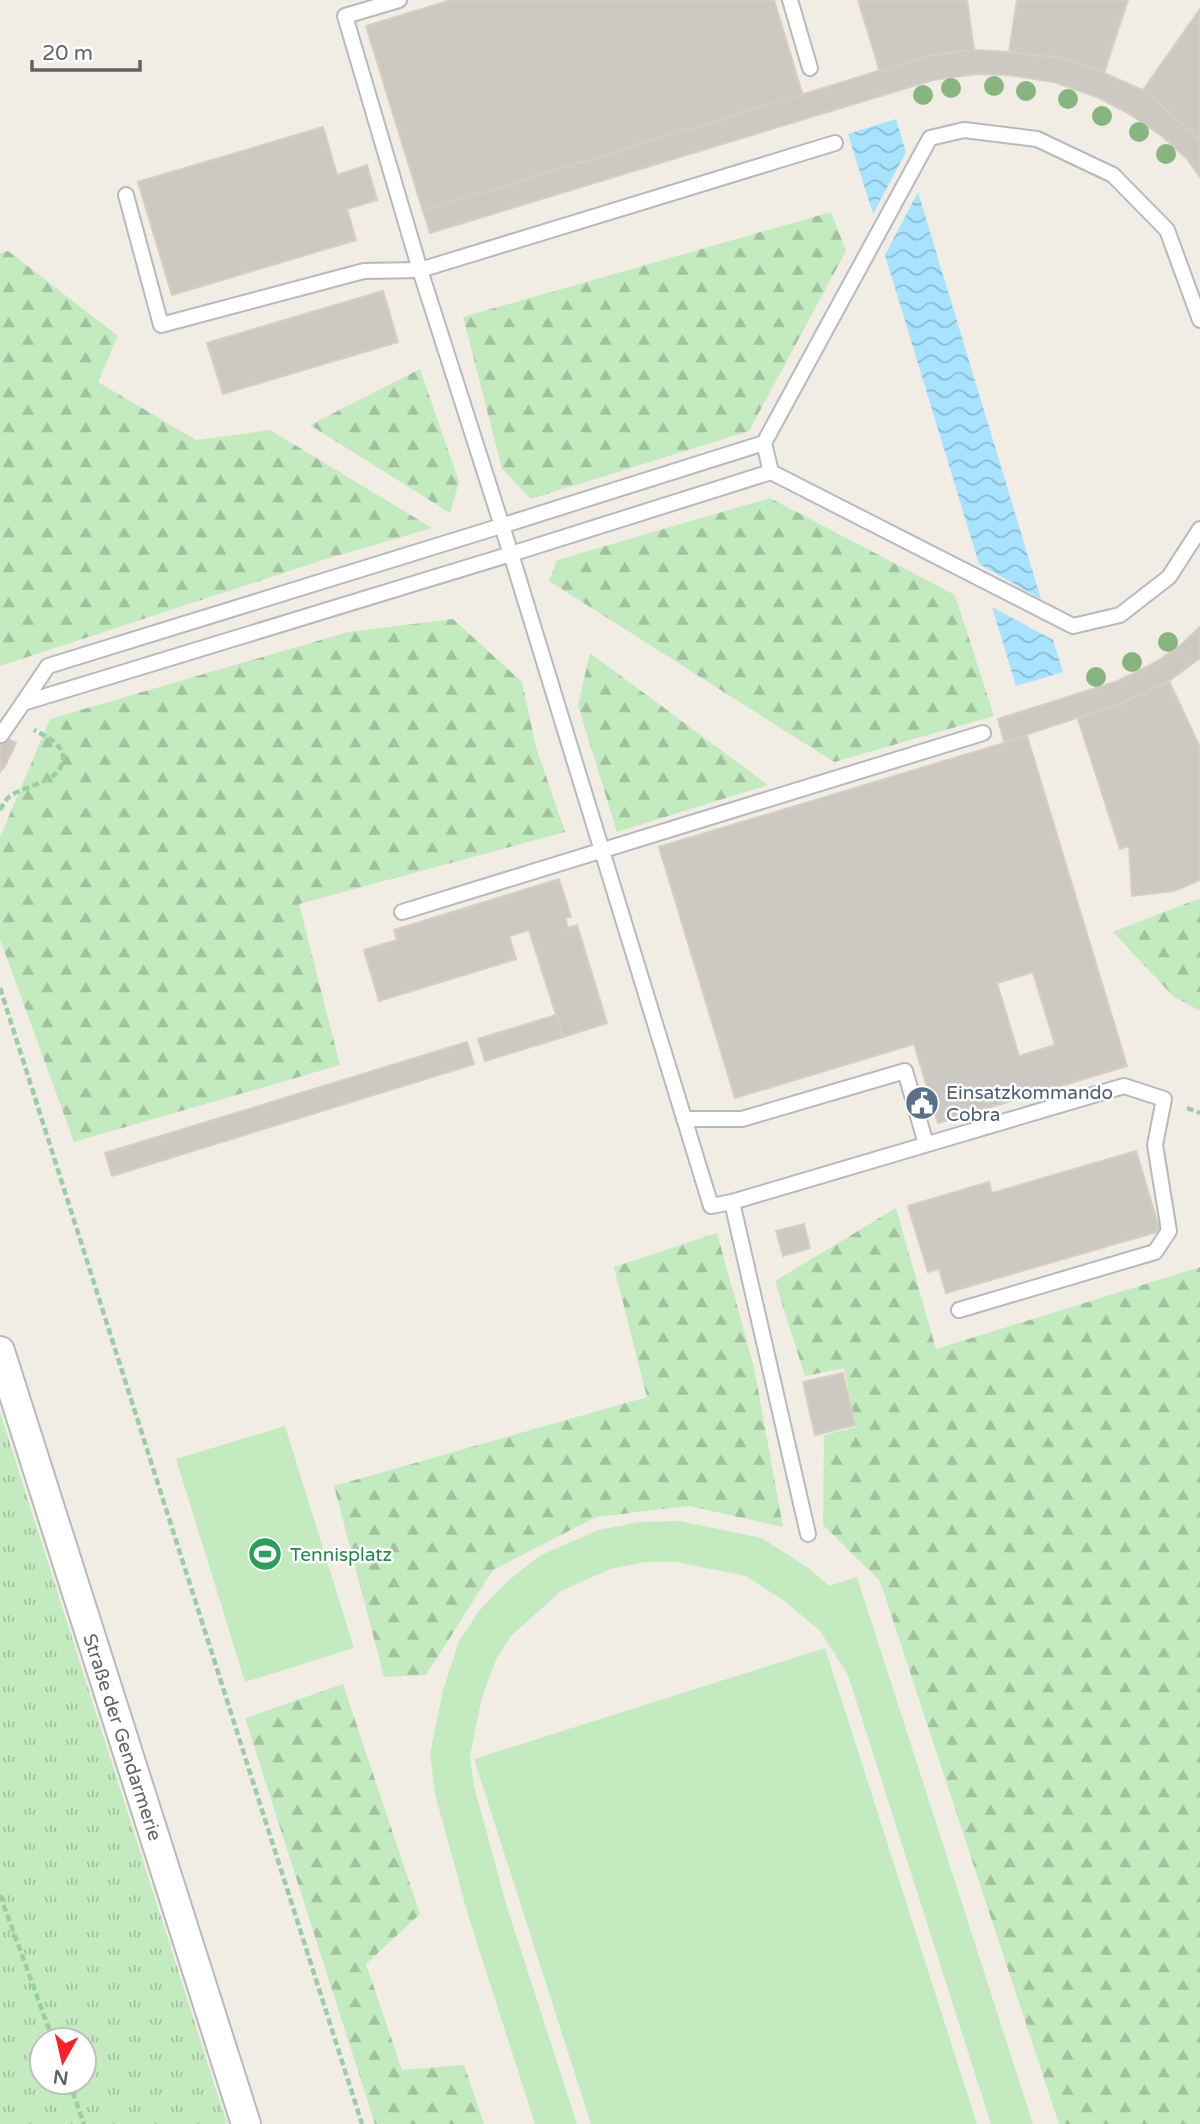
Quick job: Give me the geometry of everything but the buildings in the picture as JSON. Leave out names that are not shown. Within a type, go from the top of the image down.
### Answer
[{"type":"street","name":"Straße der Gendarmerie","points":[[0,1351],[246,2124]]},
{"type":"lane","points":[[399,0],[345,16],[420,270],[511,554],[711,1206],[1125,1086],[1164,1099],[1155,1145],[1169,1231],[1155,1252],[959,1310]]},
{"type":"lane","points":[[790,0],[810,68]]},
{"type":"lane","points":[[771,472],[764,443],[930,138],[964,130],[1037,139],[1113,175],[1167,230],[1200,320]]},
{"type":"lane","points":[[126,195],[161,325],[364,271],[420,270],[835,143]]},
{"type":"lane","points":[[1,735],[48,666],[764,443]]},
{"type":"lane","points":[[23,703],[771,472],[1073,626],[1120,615],[1169,577],[1200,529]]},
{"type":"lane","points":[[402,912],[984,733]]},
{"type":"lane","points":[[684,1119],[742,1119],[905,1071],[926,1144]]},
{"type":"lane","points":[[732,1202],[808,1534]]},
{"type":"path","points":[[0,810],[8,797],[57,773],[64,756],[61,747],[12,718]]},
{"type":"path","points":[[0,988],[362,2124]]},
{"type":"path","points":[[0,1895],[48,2026]]},
{"type":"path","points":[[74,2096],[84,2124]]},
{"type":"green space","points":[[831,212],[846,251],[749,431],[531,499],[502,469],[463,317]]},
{"type":"green space","points":[[8,251],[118,336],[98,382],[196,440],[270,430],[432,528],[326,559],[0,666],[0,253]]},
{"type":"green space","points":[[420,369],[459,482],[450,513],[310,425]]},
{"type":"green space","points":[[770,498],[955,595],[994,716],[834,762],[549,581],[557,560]]},
{"type":"green space","points":[[453,619],[522,682],[536,747],[565,832],[299,904],[340,1065],[74,1142],[0,939],[0,837],[50,719],[348,632]]},
{"type":"green space","points":[[590,653],[768,785],[617,832],[578,705]]},
{"type":"green space","points":[[1200,898],[1200,1011],[1173,996],[1113,932]]},
{"type":"green space","points":[[896,1208],[936,1349],[1200,1267],[1200,2124],[1059,2124],[880,1581],[823,1525],[824,1435],[856,1427],[844,1368],[805,1376],[775,1281]]},
{"type":"green space","points":[[717,1233],[754,1367],[783,1527],[689,1506],[596,1517],[493,1570],[426,1675],[384,1677],[334,1486],[647,1397],[614,1267]]},
{"type":"green space","points":[[0,1412],[227,2124],[0,2124]]},
{"type":"green space","name":"Tennisplatz","points":[[285,1426],[354,1648],[245,1682],[176,1459]]},
{"type":"green space","points":[[679,1521],[762,1538],[811,1570],[829,1586],[857,1577],[1033,2124],[991,2124],[848,1675],[820,1631],[786,1602],[746,1576],[676,1562],[645,1562],[610,1569],[561,1591],[511,1636],[496,1659],[481,1701],[470,1756],[474,1786],[506,1904],[577,2124],[535,2124],[468,1915],[435,1794],[430,1754],[443,1690],[459,1641],[479,1611],[508,1581],[539,1556],[598,1530],[640,1522]]},
{"type":"green space","points":[[825,1648],[977,2124],[591,2124],[474,1759]]},
{"type":"green space","points":[[343,1684],[420,1914],[366,1964],[402,2070],[464,2065],[484,2124],[375,2124],[245,1718]]},
{"type":"water","points":[[896,119],[906,152],[873,214],[848,134]]},
{"type":"water","points":[[918,192],[1041,599],[979,564],[885,255]]},
{"type":"water","points":[[992,607],[1053,640],[1063,672],[1016,686]]},
{"type":"place","name":"Einsatzkommando Cobra","points":[[922,1103]]},
{"type":"place","name":"Tennisplatz","points":[[265,1554]]}]
